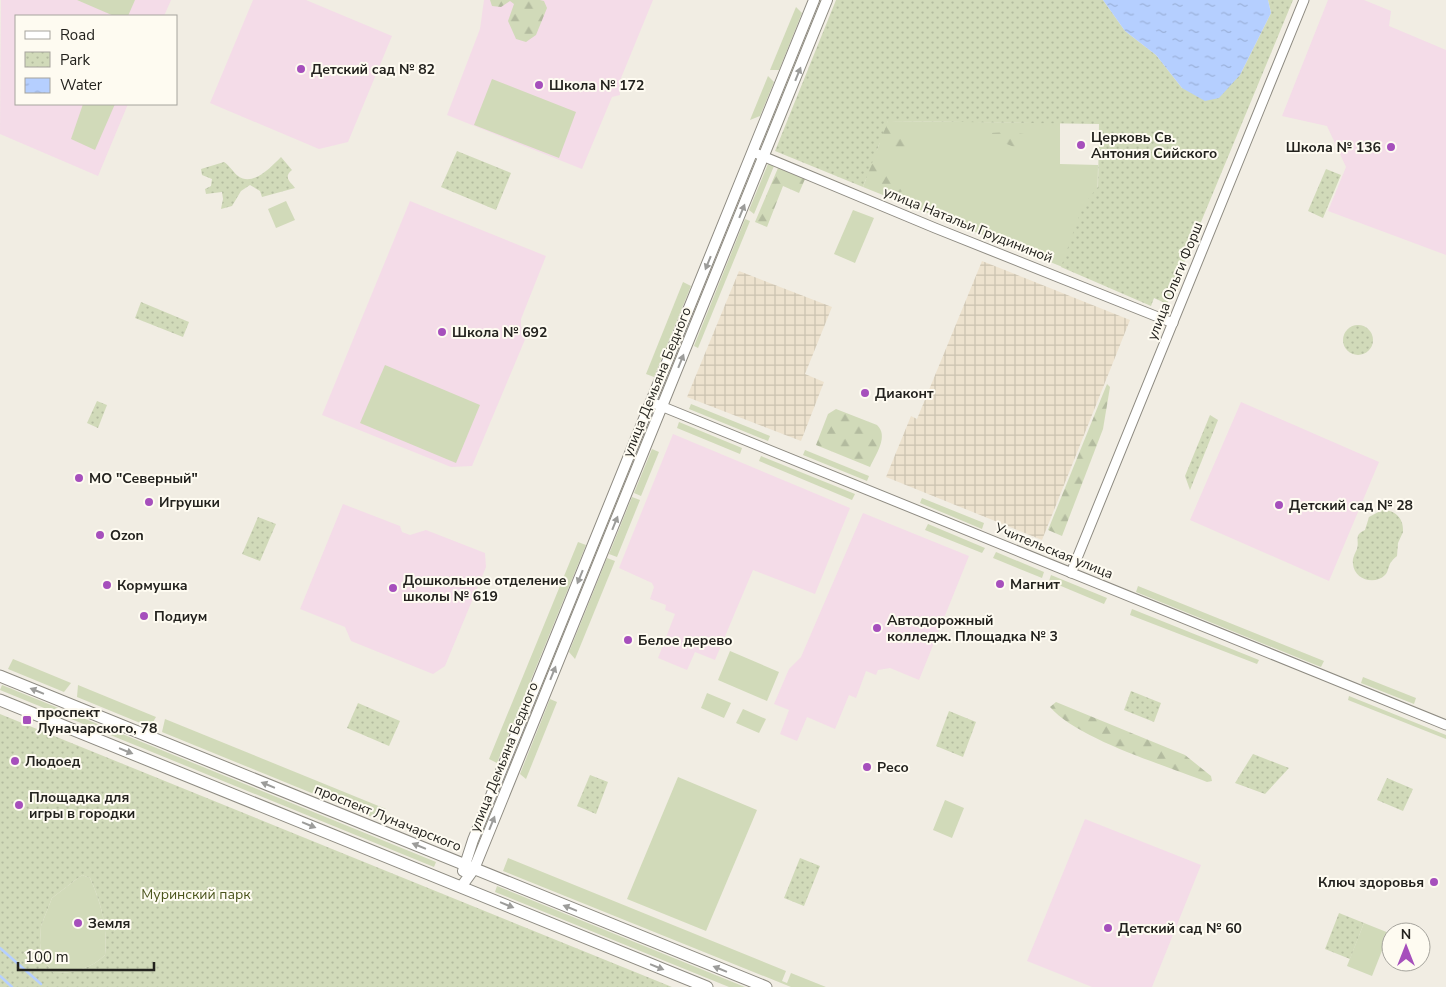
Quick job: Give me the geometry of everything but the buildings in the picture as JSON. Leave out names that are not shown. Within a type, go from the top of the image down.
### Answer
[{"type":"main road","name":"проспект Луначарского","points":[[0,676],[766,987]]},
{"type":"main road","points":[[0,700],[707,987]]},
{"type":"street","name":"улица Демьяна Бедного","points":[[461,887],[651,402],[814,0]]},
{"type":"street","name":"улица Демьяна Бедного","points":[[469,867],[662,406],[828,0]]},
{"type":"street","name":"улица Ольги Форш","points":[[1071,573],[1304,0]]},
{"type":"street","name":"улица Натальи Грудининой","points":[[753,152],[935,228],[1173,323]]},
{"type":"street","name":"Учительская улица","points":[[651,402],[1446,725]]},
{"type":"shaded area","points":[[1,0],[171,0],[164,15],[15,15],[15,105],[128,105],[98,176],[0,134]]},
{"type":"shaded area","name":"Детский сад № 82","points":[[253,0],[306,0],[392,36],[348,142],[319,149],[210,103]]},
{"type":"shaded area","name":"Школа № 172","points":[[484,0],[653,0],[619,83],[620,95],[612,97],[582,169],[447,115],[480,29]]},
{"type":"shaded area","name":"Школа № 136","points":[[1328,0],[1364,0],[1391,11],[1389,26],[1446,50],[1446,255],[1328,211],[1346,167],[1327,126],[1282,116]]},
{"type":"shaded area","name":"Школа № 692","points":[[410,201],[546,256],[521,319],[521,327],[529,330],[472,466],[451,467],[322,415]]},
{"type":"shaded area","points":[[982,261],[1130,320],[1042,540],[886,477],[911,416],[917,419]]},
{"type":"shaded area","points":[[739,271],[832,307],[805,374],[824,382],[801,441],[687,397]]},
{"type":"shaded area","name":"Детский сад № 28","points":[[1241,402],[1379,462],[1329,581],[1190,520]]},
{"type":"shaded area","points":[[673,434],[850,508],[815,594],[753,570],[715,660],[695,652],[687,670],[658,658],[675,614],[665,610],[666,605],[650,599],[654,587],[652,583],[619,568]]},
{"type":"shaded area","name":"Дошкольное отделение школы № 619","points":[[343,504],[400,526],[402,532],[410,535],[426,530],[485,553],[486,567],[445,666],[433,674],[351,641],[345,627],[300,609]]},
{"type":"shaded area","name":"Автодорожный колледж. Площадка № 3","points":[[863,513],[969,556],[919,680],[890,668],[878,670],[876,675],[866,671],[856,698],[849,695],[835,729],[807,717],[797,741],[780,734],[789,710],[774,704],[789,669],[801,657]]},
{"type":"shaded area","name":"Детский сад № 60","points":[[1085,819],[1201,865],[1152,987],[1092,987],[1027,961]]},
{"type":"green space","points":[[77,0],[135,0],[128,15],[112,15]]},
{"type":"green space","points":[[490,0],[544,1],[547,8],[536,35],[526,42],[516,39],[508,21],[514,4],[510,1],[501,7],[492,6]]},
{"type":"green space","points":[[836,0],[1103,0],[1125,31],[1156,55],[1182,88],[1240,75],[1271,13],[1268,0],[1293,0],[1167,304],[1154,298],[1151,306],[1061,267],[1083,205],[1098,187],[1099,124],[888,121],[863,187],[775,151]]},
{"type":"green space","points":[[796,7],[802,13],[779,70],[770,70]]},
{"type":"green space","points":[[768,76],[774,82],[760,116],[750,120]]},
{"type":"green space","points":[[492,79],[576,112],[559,158],[474,125]]},
{"type":"green space","points":[[83,105],[115,105],[95,150],[71,139]]},
{"type":"green space","points":[[889,119],[918,144],[914,149],[893,151],[877,142]]},
{"type":"green space","points":[[888,121],[1060,123],[1060,164],[1098,165],[1097,230],[1080,274],[863,187]]},
{"type":"green space","points":[[1009,132],[1032,135],[1028,149],[1022,150],[989,137],[990,133]]},
{"type":"green space","points":[[868,148],[879,151],[877,167],[885,163],[901,179],[906,191],[899,192],[861,176]]},
{"type":"green space","points":[[457,151],[511,173],[496,210],[441,187]]},
{"type":"green space","points":[[281,157],[292,170],[288,178],[295,188],[262,197],[260,191],[250,185],[241,191],[232,206],[221,209],[222,192],[206,194],[205,189],[211,186],[212,179],[202,175],[201,169],[224,162],[238,176],[250,179],[261,174]]},
{"type":"green space","points":[[768,164],[774,166],[754,214],[749,210]]},
{"type":"green space","points":[[778,168],[805,179],[799,193],[783,186],[767,227],[755,222]]},
{"type":"green space","points":[[1326,169],[1341,175],[1323,218],[1308,211]]},
{"type":"green space","points":[[286,201],[295,220],[276,228],[268,209]]},
{"type":"green space","points":[[853,210],[874,218],[855,263],[834,254]]},
{"type":"green space","points":[[745,219],[750,221],[698,348],[694,346]]},
{"type":"green space","points":[[683,282],[691,286],[654,377],[646,374]]},
{"type":"green space","points":[[141,302],[189,322],[183,337],[135,318]]},
{"type":"green space","points":[[1358,325],[1364,326],[1372,334],[1372,346],[1364,354],[1358,355],[1352,354],[1344,346],[1343,340],[1344,334],[1352,326]]},
{"type":"green space","points":[[385,365],[480,405],[456,463],[360,423]]},
{"type":"green space","points":[[1107,384],[1110,387],[1103,429],[1062,536],[1048,530]]},
{"type":"green space","points":[[97,401],[107,405],[98,428],[87,423]]},
{"type":"green space","points":[[691,404],[770,436],[768,441],[689,409]]},
{"type":"green space","points":[[836,409],[877,425],[880,429],[882,440],[870,467],[816,445],[828,414]]},
{"type":"green space","points":[[1210,415],[1218,420],[1190,490],[1185,476]]},
{"type":"green space","points":[[679,422],[742,448],[740,454],[677,428]]},
{"type":"green space","points":[[652,449],[659,452],[641,496],[634,493]]},
{"type":"green space","points":[[805,450],[869,476],[867,481],[803,455]]},
{"type":"green space","points":[[761,456],[855,494],[852,500],[759,461]]},
{"type":"green space","points":[[632,497],[640,500],[617,557],[609,554]]},
{"type":"green space","points":[[922,498],[984,523],[982,529],[920,503]]},
{"type":"green space","points":[[1382,510],[1387,510],[1398,516],[1402,523],[1403,532],[1398,543],[1397,556],[1385,575],[1375,580],[1365,579],[1357,574],[1353,564],[1358,546],[1358,536],[1365,530],[1369,517]]},
{"type":"green space","points":[[258,517],[276,524],[260,561],[242,554]]},
{"type":"green space","points":[[928,524],[985,548],[982,553],[925,530]]},
{"type":"green space","points":[[578,542],[586,545],[497,763],[489,759]]},
{"type":"green space","points":[[996,552],[1044,572],[1042,578],[993,558]]},
{"type":"green space","points":[[607,558],[615,561],[575,659],[569,652]]},
{"type":"green space","points":[[1051,575],[1107,598],[1104,604],[1049,581]]},
{"type":"green space","points":[[1138,586],[1324,661],[1321,667],[1136,592]]},
{"type":"green space","points":[[1132,609],[1259,660],[1257,664],[1130,615]]},
{"type":"green space","points":[[730,651],[779,672],[767,701],[718,680]]},
{"type":"green space","points":[[13,659],[71,683],[64,692],[8,669]]},
{"type":"green space","points":[[1363,677],[1416,698],[1414,704],[1361,683]]},
{"type":"green space","points":[[2,685],[436,862],[434,867],[0,690]]},
{"type":"green space","points":[[78,685],[156,717],[150,727],[77,697]]},
{"type":"green space","points":[[1131,691],[1161,703],[1154,722],[1124,710]]},
{"type":"green space","points":[[707,693],[731,703],[724,718],[701,708]]},
{"type":"green space","points":[[1349,696],[1446,735],[1446,739],[1348,700]]},
{"type":"green space","points":[[550,699],[557,702],[526,779],[520,774]]},
{"type":"green space","points":[[1056,702],[1185,755],[1211,776],[1212,781],[1207,782],[1101,741],[1063,719],[1050,707]]},
{"type":"green space","points":[[358,703],[400,721],[389,746],[347,728]]},
{"type":"green space","points":[[743,709],[766,719],[759,733],[736,723]]},
{"type":"green space","points":[[949,711],[976,722],[963,757],[936,746]]},
{"type":"green space","name":"Муринский парк","points":[[0,714],[672,987],[0,987]],"holes":[[[82,875],[90,878],[103,915],[105,955],[88,967],[54,973],[42,959],[40,943],[41,926],[52,898]]]},
{"type":"green space","points":[[165,719],[386,809],[383,817],[368,816],[162,732]]},
{"type":"green space","points":[[1253,754],[1289,768],[1265,794],[1235,783]]},
{"type":"green space","points":[[590,775],[608,782],[596,814],[577,806]]},
{"type":"green space","points":[[678,777],[757,810],[706,931],[627,899]]},
{"type":"green space","points":[[1387,778],[1413,789],[1403,811],[1377,800]]},
{"type":"green space","points":[[945,800],[964,808],[952,838],[933,830]]},
{"type":"green space","points":[[508,858],[786,971],[782,981],[787,983],[791,973],[826,987],[791,987],[503,871]]},
{"type":"green space","points":[[800,858],[820,866],[804,906],[784,898]]},
{"type":"green space","points":[[82,875],[90,878],[100,906],[104,925],[105,955],[88,967],[54,973],[42,959],[40,943],[41,926],[52,898]]},
{"type":"green space","points":[[497,886],[745,987],[729,987],[495,892]]},
{"type":"green space","points":[[1339,913],[1364,923],[1350,959],[1325,949]]},
{"type":"green space","points":[[1364,923],[1381,930],[1381,953],[1372,976],[1347,966]]},
{"type":"water","points":[[1103,0],[1268,0],[1271,13],[1240,75],[1219,98],[1205,101],[1182,88],[1156,55],[1125,31]]},
{"type":"waterway","points":[[0,948],[41,984]]},
{"type":"waterway","points":[[0,976],[12,987]]},
{"type":"place","name":"Детский сад № 82","points":[[301,69]]},
{"type":"place","name":"Школа № 172","points":[[539,85]]},
{"type":"place","name":"Церковь Св. Антония Сийского","points":[[1081,145]]},
{"type":"place","name":"Школа № 136","points":[[1391,147]]},
{"type":"place","name":"Школа № 692","points":[[442,332]]},
{"type":"place","name":"Диаконт","points":[[865,393]]},
{"type":"place","name":"МО \"Северный\"","points":[[79,478]]},
{"type":"place","name":"Игрушки","points":[[149,502]]},
{"type":"place","name":"Детский сад № 28","points":[[1279,505]]},
{"type":"place","name":"Ozon","points":[[100,535]]},
{"type":"place","name":"Магнит","points":[[1000,584]]},
{"type":"place","name":"Кормушка","points":[[107,585]]},
{"type":"place","name":"Дошкольное отделение школы № 619","points":[[393,588]]},
{"type":"place","name":"Подиум","points":[[144,616]]},
{"type":"place","name":"Автодорожный колледж. Площадка № 3","points":[[877,628]]},
{"type":"place","name":"Белое дерево","points":[[628,640]]},
{"type":"place","name":"проспект Луначарского, 78","points":[[27,720]]},
{"type":"place","name":"Людоед","points":[[15,761]]},
{"type":"place","name":"Ресо","points":[[867,767]]},
{"type":"place","name":"Площадка для игры в городки","points":[[19,805]]},
{"type":"place","name":"Ключ здоровья","points":[[1434,882]]},
{"type":"place","name":"Земля","points":[[78,923]]},
{"type":"place","name":"Детский сад № 60","points":[[1108,928]]}]
